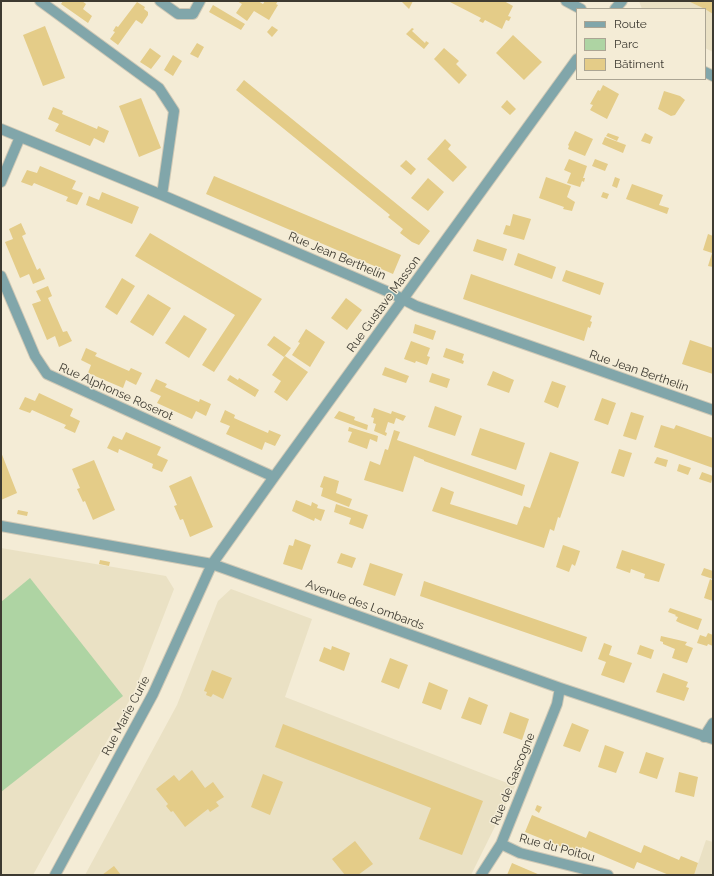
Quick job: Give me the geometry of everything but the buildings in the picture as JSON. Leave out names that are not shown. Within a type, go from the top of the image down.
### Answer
[{"type":"street","points":[[40,1],[159,88],[174,111],[162,195]]},
{"type":"street","points":[[160,1],[178,14],[193,14],[200,1]]},
{"type":"street","points":[[566,1],[580,8]]},
{"type":"street","name":"Rue Gustave Masson","points":[[212,564],[576,60]]},
{"type":"street","name":"Rue Jean Berthelin","points":[[1,129],[162,195],[391,293],[403,300],[713,410]]},
{"type":"street","points":[[1,182],[20,137]]},
{"type":"street","name":"Rue Alphonse Roserot","points":[[1,276],[4,294],[35,356],[47,374],[274,477]]},
{"type":"street","name":"Avenue des Lombards","points":[[1,526],[212,564],[560,688],[708,738]]},
{"type":"street","name":"Rue Marie Curie","points":[[56,875],[153,694],[212,564]]},
{"type":"street","name":"Rue de Gascogne","points":[[481,875],[501,844],[557,704],[560,688]]},
{"type":"street","points":[[708,738],[713,723]]},
{"type":"street","name":"Rue du Poitou","points":[[501,844],[520,853],[608,875]]},
{"type":"shaded area","points":[[639,1],[713,1],[713,52],[706,48],[706,8],[642,8]]},
{"type":"shaded area","points":[[1,548],[166,576],[174,589],[134,692],[33,875],[1,875]]},
{"type":"shaded area","points":[[231,589],[312,619],[285,697],[515,786],[471,875],[85,875],[177,705],[218,601]]},
{"type":"shaded area","points":[[706,840],[713,842],[713,875],[694,875]]},
{"type":"green space","points":[[30,578],[123,696],[1,792],[1,602]]}]
